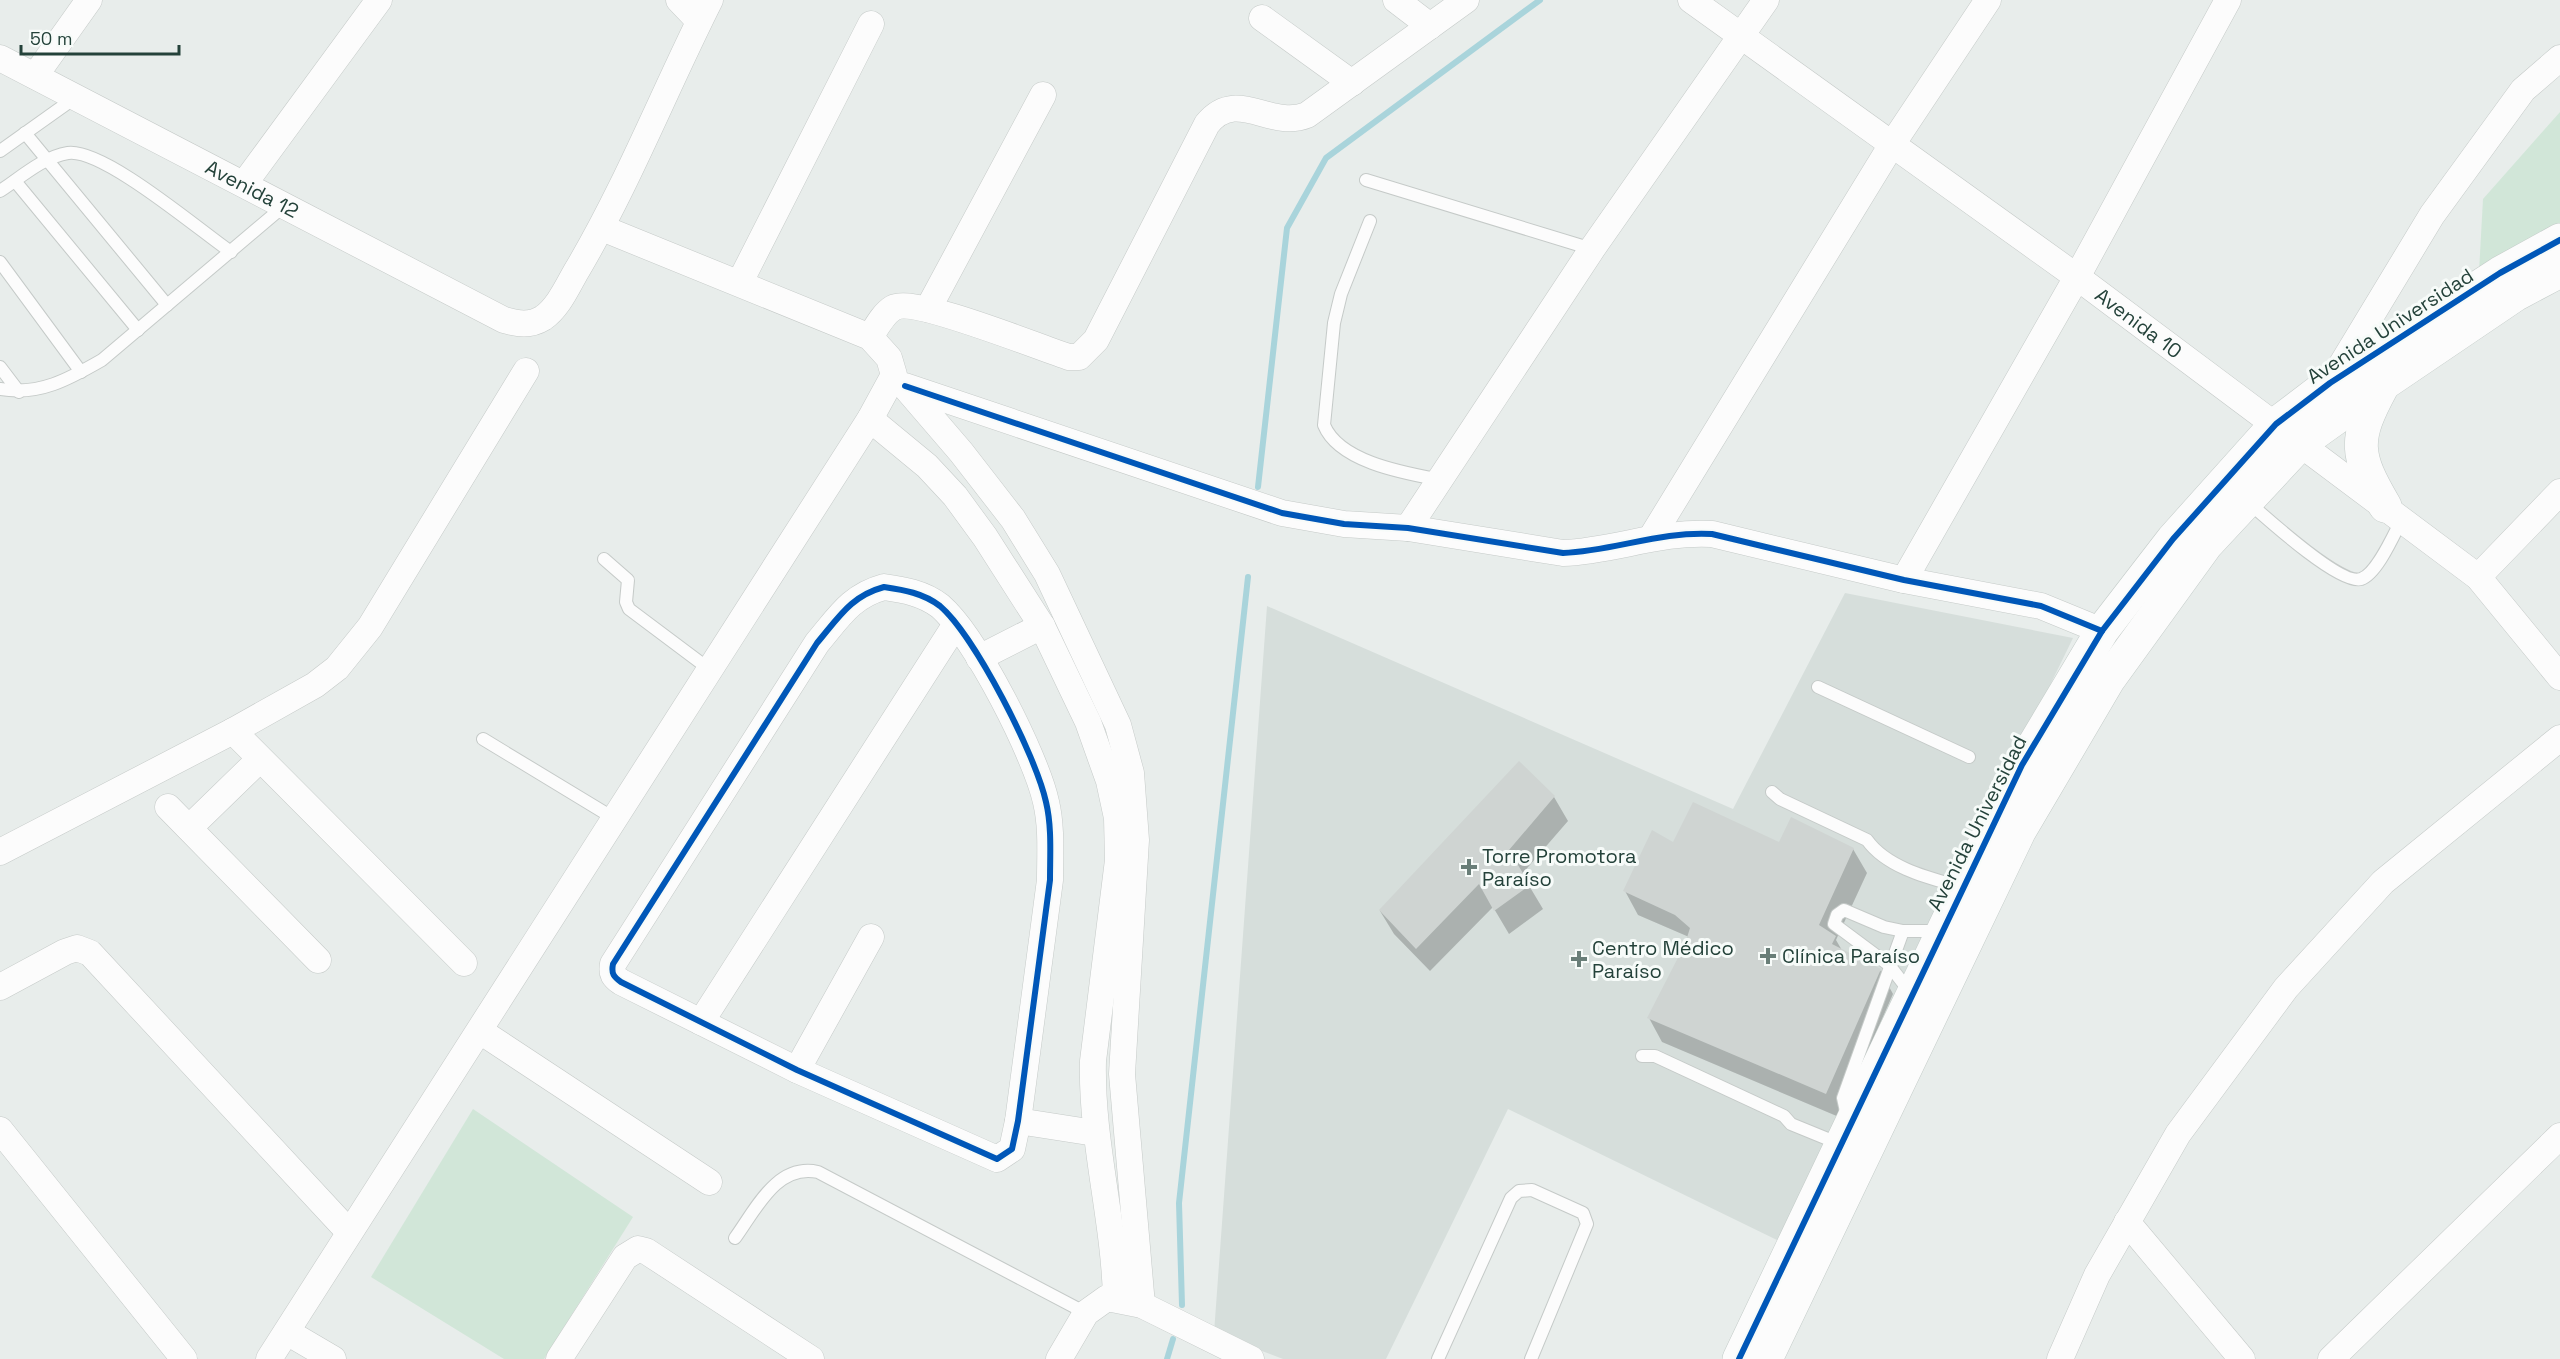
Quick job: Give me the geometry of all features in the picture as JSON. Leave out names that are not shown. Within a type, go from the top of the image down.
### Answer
[{"type":"street","points":[[35,76],[89,0]]},
{"type":"street","points":[[244,184],[379,0]]},
{"type":"street","points":[[679,0],[705,10],[602,228],[740,282],[870,337],[889,358],[899,380],[961,452],[1013,519],[1047,574],[1118,725],[1131,773],[1136,840],[1122,1074],[1142,1305]]},
{"type":"street","points":[[1396,0],[1430,26]]},
{"type":"street","points":[[870,337],[893,308],[903,306],[928,309],[1069,357],[1079,357],[1096,340],[1207,124],[1214,116],[1234,107],[1287,120],[1297,120],[1466,0]]},
{"type":"street","name":"Avenida 10","points":[[1690,0],[2077,277],[2478,577],[2560,676]]},
{"type":"street","points":[[1408,528],[1592,249],[1766,0]]},
{"type":"street","points":[[1651,538],[1891,146],[1988,0]]},
{"type":"street","points":[[1904,580],[2077,277],[2228,0]]},
{"type":"street","points":[[1262,18],[1352,83]]},
{"type":"street","points":[[740,282],[871,24]]},
{"type":"street","name":"Avenida 12","points":[[0,58],[504,320],[520,324],[534,322],[545,317],[556,304],[602,228]]},
{"type":"street","points":[[2330,383],[2432,214],[2523,90],[2560,58]]},
{"type":"street","points":[[928,309],[1043,95]]},
{"type":"street","name":"Avenida Universidad","points":[[1766,1359],[2019,832],[2109,679],[2206,545],[2247,501],[2289,434],[2330,383],[2500,273],[2560,240]]},
{"type":"street","name":"Avenida Universidad","points":[[1739,1359],[2022,765],[2102,631],[2173,539],[2289,434],[2385,382],[2515,296],[2560,271]]},
{"type":"street","points":[[0,852],[233,731],[315,685],[351,653],[382,608],[526,371]]},
{"type":"street","points":[[899,380],[1282,513],[1344,524],[1408,528],[1563,553],[1612,548],[1684,532],[1712,534],[1904,580],[2041,606],[2102,631]]},
{"type":"street","points":[[269,1359],[348,1231],[480,1031],[870,418],[899,380]]},
{"type":"street","points":[[2385,382],[2368,412],[2360,453],[2367,476],[2394,512]]},
{"type":"street","points":[[870,418],[927,466],[955,496],[1042,626],[1088,722],[1109,781],[1117,818],[1118,860],[1093,1061],[1095,1133],[1114,1242],[1116,1298]]},
{"type":"street","points":[[2478,577],[2560,492]]},
{"type":"street","points":[[884,587],[923,595],[940,607],[956,624],[979,658],[1036,770],[1047,803],[1050,842],[1050,880],[1018,1121],[1012,1149],[998,1159],[796,1070],[621,982],[614,977],[613,964],[811,653],[843,611],[864,592],[884,587]]},
{"type":"street","points":[[701,1022],[956,624]]},
{"type":"street","points":[[979,658],[1042,626]]},
{"type":"street","points":[[233,731],[464,963]]},
{"type":"street","points":[[2060,1359],[2097,1275],[2178,1134],[2286,988],[2384,882],[2560,738]]},
{"type":"street","points":[[189,828],[260,759]]},
{"type":"street","points":[[168,807],[318,960]]},
{"type":"street","points":[[796,1070],[871,937]]},
{"type":"street","points":[[0,987],[65,952],[77,948],[90,953],[348,1231]]},
{"type":"street","points":[[480,1031],[709,1182]]},
{"type":"street","points":[[1018,1121],[1095,1133]]},
{"type":"street","points":[[2331,1359],[2560,1136]]},
{"type":"street","points":[[2,1139],[184,1359]]},
{"type":"street","points":[[2127,1222],[2242,1359]]},
{"type":"street","points":[[559,1359],[625,1257],[638,1249],[646,1251],[803,1357]]},
{"type":"street","points":[[1059,1359],[1086,1313],[1107,1298],[1116,1298],[1142,1305],[1251,1359]]},
{"type":"street","points":[[287,1332],[333,1359]]},
{"type":"lane","points":[[0,151],[76,97]]},
{"type":"lane","points":[[25,133],[167,305]]},
{"type":"lane","points":[[0,191],[48,160],[69,153],[89,155],[107,164],[231,252]]},
{"type":"lane","points":[[1366,180],[1592,249]]},
{"type":"lane","points":[[15,181],[138,330]]},
{"type":"lane","points":[[0,389],[19,392],[44,388],[102,360],[284,206]]},
{"type":"lane","points":[[1370,221],[1341,294],[1334,323],[1324,425],[1329,437],[1353,456],[1441,480]]},
{"type":"lane","points":[[0,262],[81,372]]},
{"type":"lane","points":[[0,367],[19,392]]},
{"type":"lane","points":[[2247,501],[2305,551],[2351,579],[2361,579],[2373,570],[2394,512]]},
{"type":"lane","points":[[604,559],[628,580],[626,602],[629,609],[710,669]]},
{"type":"lane","points":[[1818,687],[1969,757]]},
{"type":"lane","points":[[483,739],[615,819]]},
{"type":"lane","points":[[1772,792],[1780,799],[1867,840],[1876,852],[1890,861],[1929,878],[1963,888]]},
{"type":"lane","points":[[1911,994],[1898,980],[1889,965],[1841,932],[1834,924],[1837,915],[1844,910],[1884,927],[1903,931],[1941,931]]},
{"type":"lane","points":[[1642,1056],[1655,1056],[1784,1116],[1791,1124],[1846,1135],[1844,1098],[1889,965],[1903,931]]},
{"type":"lane","points":[[735,1238],[774,1184],[791,1172],[803,1169],[818,1172],[1086,1313]]},
{"type":"lane","points":[[1438,1359],[1511,1198],[1519,1191],[1532,1190],[1583,1213],[1587,1224],[1531,1359]]},
{"type":"shaded area","name":"Centro Médico Paraíso","points":[[1845,593],[2073,638],[1779,1241],[1508,1109],[1386,1359],[1283,1359],[1214,1333],[1267,606],[1733,809]]},
{"type":"green space","points":[[2560,112],[2560,225],[2479,272],[2483,199]]},
{"type":"green space","points":[[473,1109],[633,1217],[544,1359],[504,1359],[371,1277]]},
{"type":"building","name":"Torre Promotora Paraíso","points":[[1519,761],[1555,796],[1509,850],[1530,885],[1494,911],[1479,884],[1416,949],[1379,910]]},
{"type":"building","name":"Clínica Paraíso","points":[[1693,802],[1779,842],[1791,817],[1854,848],[1819,925],[1836,936],[1832,944],[1881,969],[1826,1094],[1647,1018],[1685,944],[1690,928],[1675,915],[1623,891],[1652,830],[1673,842]]},
{"type":"waterway","points":[[1258,487],[1287,228],[1326,158],[1540,0]]},
{"type":"waterway","points":[[1182,1305],[1179,1203],[1248,577]]},
{"type":"waterway","points":[[1167,1359],[1173,1339]]},
{"type":"cycle path","points":[[1739,1359],[2022,765],[2102,631],[2173,539],[2276,424],[2330,383],[2500,273],[2560,240]]},
{"type":"cycle path","points":[[905,386],[1282,513],[1344,524],[1408,528],[1563,553],[1600,549],[1674,535],[1712,534],[1904,580],[2041,606],[2102,631]]},
{"type":"cycle path","points":[[884,587],[927,598],[940,606],[954,621],[986,669],[1017,728],[1040,782],[1048,812],[1050,880],[1018,1121],[1012,1149],[997,1159],[797,1070],[621,982],[613,973],[613,964],[817,643],[854,602],[884,587]]},
{"type":"place","name":"Torre Promotora Paraíso","points":[[1469,867]]},
{"type":"place","name":"Clínica Paraíso","points":[[1768,956]]},
{"type":"place","name":"Centro Médico Paraíso","points":[[1579,959]]}]
